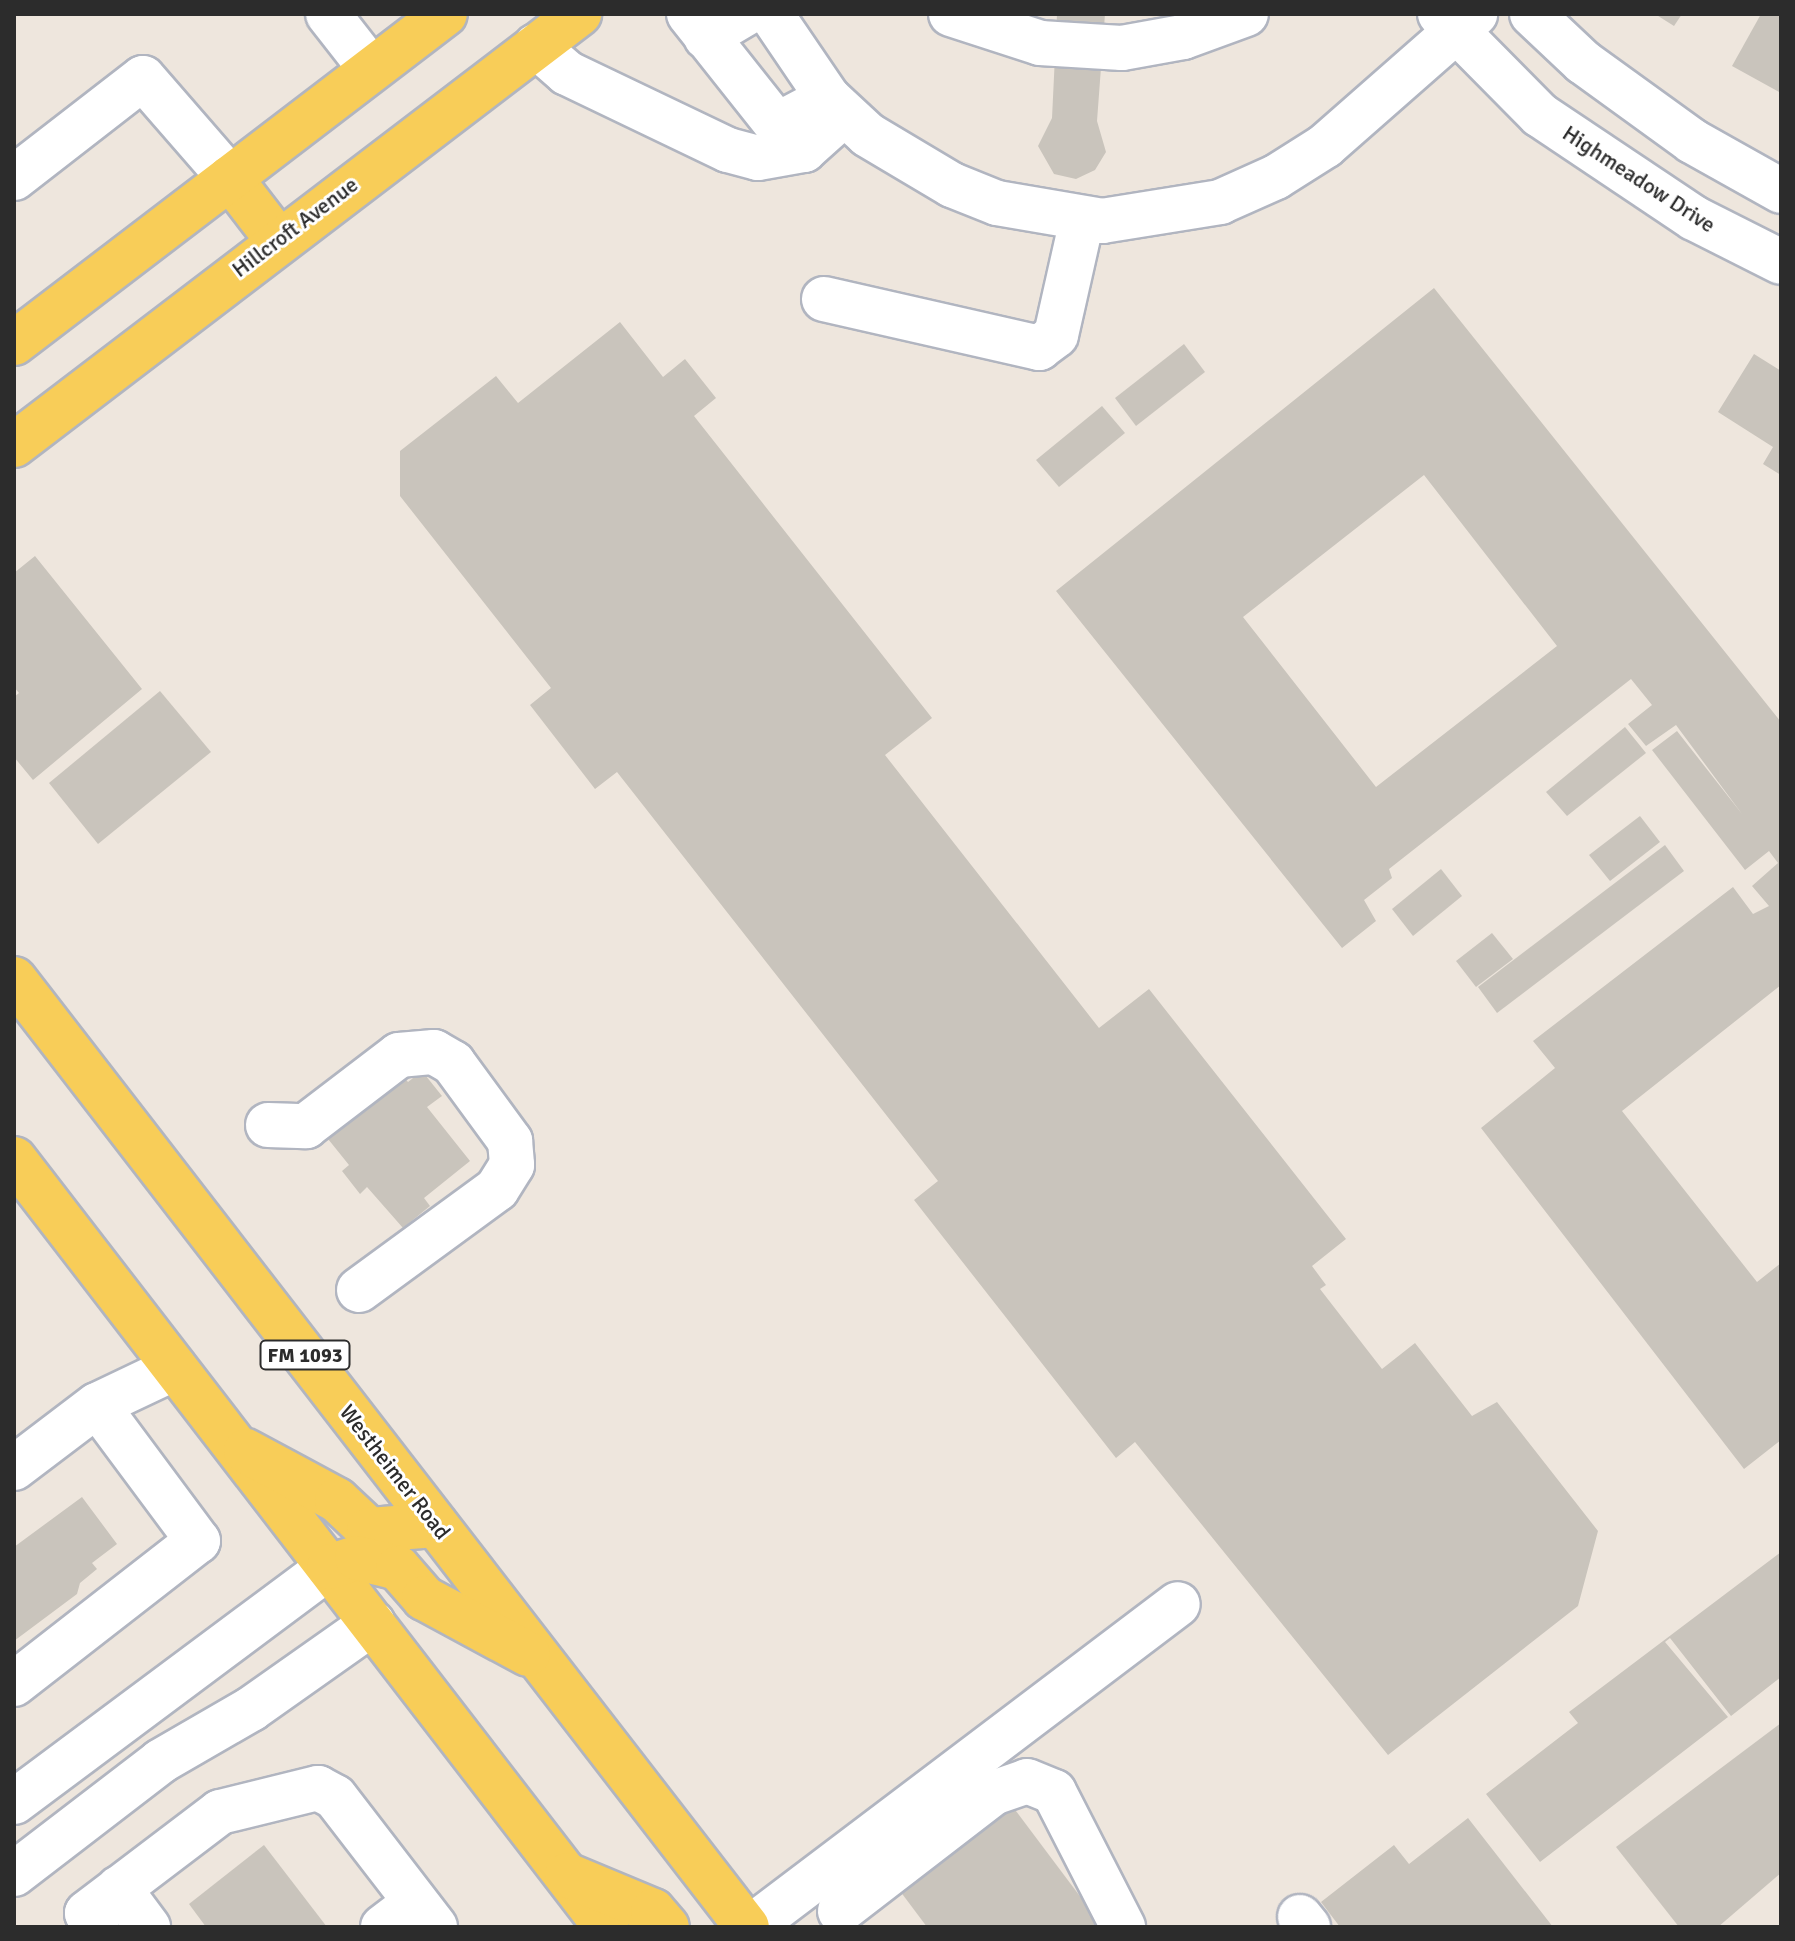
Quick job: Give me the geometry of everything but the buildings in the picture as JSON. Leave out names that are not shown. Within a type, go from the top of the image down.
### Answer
[{"type":"main road","points":[[14,343],[445,14]]},
{"type":"main road","name":"Hillcroft Avenue","points":[[14,445],[277,239],[579,14]]},
{"type":"main road","points":[[230,178],[277,239]]},
{"type":"main road","name":"Westheimer Road","points":[[14,979],[749,1927]]},
{"type":"main road","points":[[14,1159],[606,1927]]},
{"type":"main road","points":[[233,1444],[337,1500],[369,1530],[436,1525]]},
{"type":"main road","points":[[329,1567],[357,1558],[398,1568],[424,1598],[541,1660]]},
{"type":"main road","points":[[565,1874],[653,1911],[667,1927]]},
{"type":"street","points":[[328,14],[371,69]]},
{"type":"street","points":[[745,14],[697,26],[777,125],[836,106]]},
{"type":"street","points":[[771,14],[836,106],[952,185],[997,203],[1082,220],[1162,215],[1220,202],[1276,177],[1325,146],[1457,20]]},
{"type":"street","points":[[951,14],[1040,43],[1122,48],[1183,37],[1246,14]]},
{"type":"street","points":[[1532,14],[1583,62],[1692,141],[1781,191]]},
{"type":"street","name":"Highmeadow Drive","points":[[1457,20],[1540,115],[1694,218],[1781,262]]},
{"type":"street","points":[[536,46],[567,73],[728,150],[758,158],[804,150],[836,106]]},
{"type":"street","name":"Highmeadow Drive","points":[[1540,115],[1583,62]]},
{"type":"street","points":[[19,165],[143,78],[230,178]]},
{"type":"street","points":[[824,299],[1039,348],[1056,335],[1063,316],[1082,220]]},
{"type":"street","points":[[268,1125],[306,1126],[399,1055],[434,1052],[453,1063],[510,1141],[512,1165],[497,1189],[359,1290]]},
{"type":"street","points":[[14,1468],[97,1405],[175,1368]]},
{"type":"street","points":[[14,1684],[198,1541],[97,1405]]},
{"type":"street","points":[[14,1668],[159,1554],[184,1523]]},
{"type":"street","points":[[14,1802],[329,1567]]},
{"type":"street","points":[[749,1927],[1178,1604]]},
{"type":"street","points":[[14,1874],[161,1761],[251,1709],[373,1623]]},
{"type":"street","points":[[1015,1729],[1054,1792],[1123,1927]]},
{"type":"street","points":[[840,1911],[993,1793],[1027,1781],[1054,1792]]},
{"type":"street","points":[[97,1927],[87,1913],[220,1812],[318,1788],[335,1797],[411,1919]]},
{"type":"street","points":[[119,1888],[148,1927]]}]
